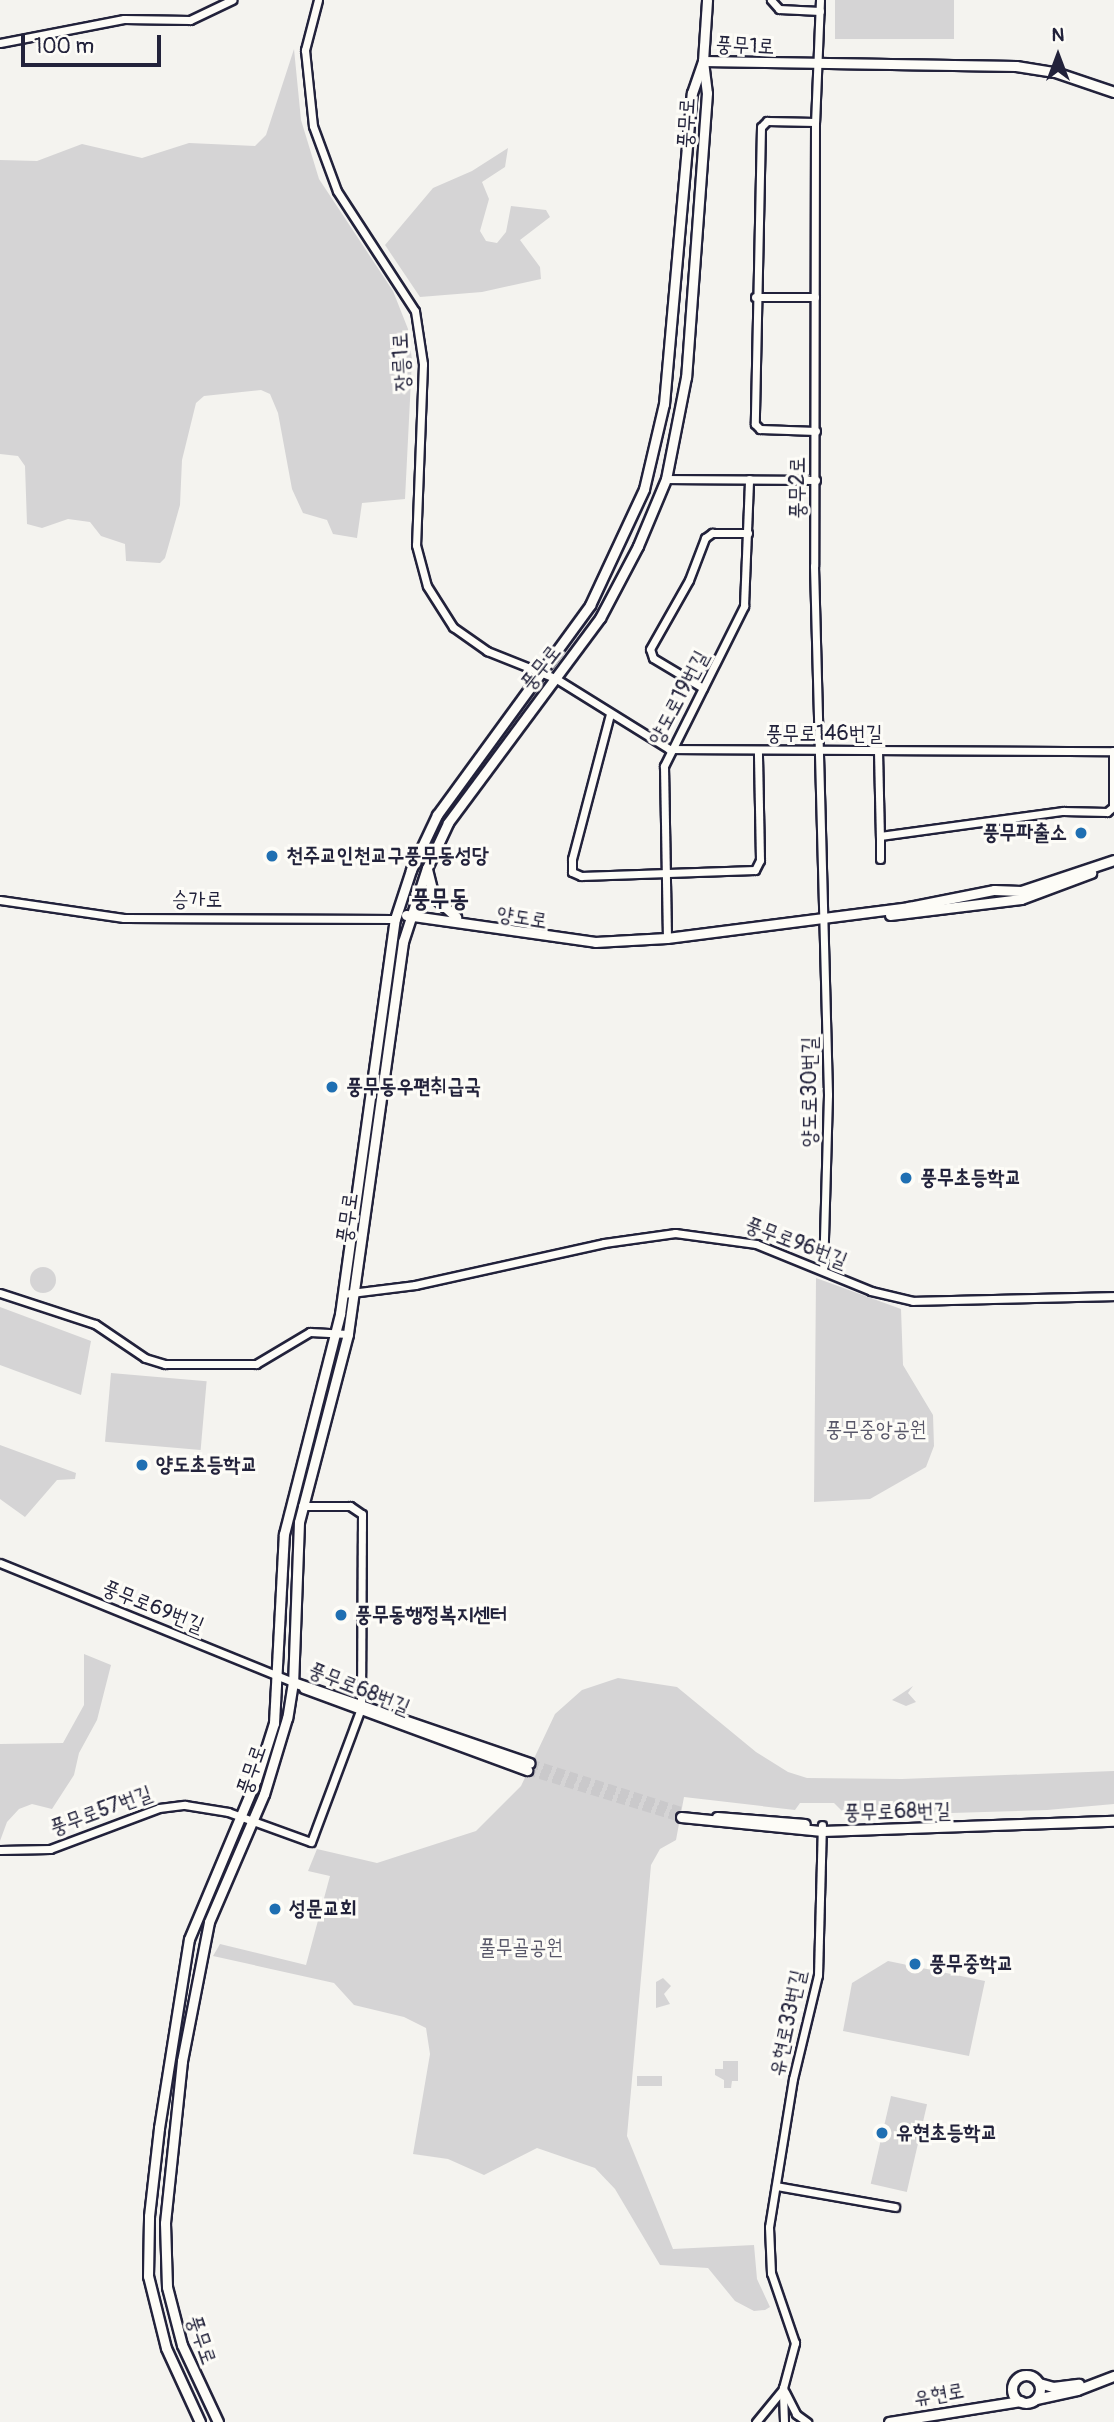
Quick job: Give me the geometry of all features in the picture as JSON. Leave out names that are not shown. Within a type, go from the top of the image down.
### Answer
[{"type":"street","points":[[0,43],[124,19],[190,20],[232,0]]},
{"type":"street","name":"장릉1로","points":[[318,0],[305,58],[317,141],[337,191],[402,285],[420,331],[423,364],[416,529],[422,574],[442,615],[468,639],[555,678]]},
{"type":"street","name":"풍무로","points":[[218,2422],[191,2368],[176,2325],[167,2287],[165,2222],[182,2061],[198,1959],[216,1902],[253,1821],[275,1761],[293,1682],[295,1572],[302,1506],[348,1334],[409,918],[427,868],[463,798],[555,678],[615,591],[666,479],[686,377],[707,93],[703,61],[707,0]]},
{"type":"street","points":[[771,0],[779,9],[820,11]]},
{"type":"street","name":"풍무2로","points":[[820,0],[814,122],[818,752],[823,919]]},
{"type":"street","name":"풍무로","points":[[200,2422],[159,2326],[148,2276],[149,2216],[184,1959],[204,1898],[241,1817],[268,1745],[280,1676],[285,1527],[344,1294],[395,919],[422,846],[445,802],[541,673],[606,576],[635,513],[658,440],[692,93],[703,61]]},
{"type":"street","name":"풍무1로","points":[[703,61],[1024,62],[1114,90]]},
{"type":"street","points":[[814,122],[762,124],[755,297],[755,426],[816,430]]},
{"type":"street","points":[[755,297],[815,297]]},
{"type":"street","points":[[666,479],[816,480]]},
{"type":"street","name":"양도로19번길","points":[[667,938],[663,772],[669,749],[744,606],[749,479]]},
{"type":"street","points":[[703,688],[653,657],[650,649],[689,579],[705,538],[748,533]]},
{"type":"street","name":"풍무로146번길","points":[[555,678],[669,749],[758,752],[1113,751]]},
{"type":"street","points":[[610,714],[571,868],[575,874],[591,877],[665,875],[750,872],[757,868],[758,752]]},
{"type":"street","points":[[878,751],[880,859]]},
{"type":"street","points":[[880,836],[1063,811],[1107,812],[1113,807],[1113,751]]},
{"type":"street","name":"양도로","points":[[409,918],[610,947],[823,919],[994,890],[1021,891],[1114,860]]},
{"type":"street","name":"양도로","points":[[395,919],[464,921],[595,942],[667,938],[1021,899],[1114,866]]},
{"type":"street","points":[[427,868],[433,897],[464,921]]},
{"type":"street","name":"승가로","points":[[0,900],[124,918],[395,919]]},
{"type":"street","name":"양도로30번길","points":[[823,919],[828,1109],[823,1270]]},
{"type":"street","name":"풍무로96번길","points":[[344,1294],[661,1233],[742,1240],[871,1291],[913,1301],[1114,1296]]},
{"type":"street","points":[[0,1293],[95,1324],[145,1359],[165,1364],[256,1364],[302,1334],[348,1334]]},
{"type":"street","points":[[302,1506],[350,1506],[362,1514],[360,1706]]},
{"type":"street","name":"풍무로69번길","points":[[0,1563],[293,1682]]},
{"type":"street","name":"풍무로68번길","points":[[293,1682],[528,1767]]},
{"type":"street","name":"풍무로57번길","points":[[0,1850],[50,1849],[167,1806],[207,1807],[311,1842],[360,1706]]},
{"type":"street","name":"풍무로68번길","points":[[682,1814],[822,1828],[1114,1819]]},
{"type":"street","name":"유현로33번길","points":[[784,2422],[783,2388],[795,2343],[769,2258],[776,2186],[793,2079],[818,1975],[822,1828]]},
{"type":"street","points":[[776,2186],[895,2207]]},
{"type":"street","points":[[995,2402],[1028,2375],[1039,2383],[1069,2386],[1114,2374]]},
{"type":"street","points":[[1013,2385],[1020,2401],[1077,2390],[1114,2374]]},
{"type":"street","points":[[1036,2399],[1039,2383]]},
{"type":"street","points":[[783,2388],[791,2408],[807,2422]]},
{"type":"street","name":"유현로33번길","points":[[756,2422],[783,2388]]},
{"type":"street","name":"유현로","points":[[889,2422],[995,2402],[1020,2401]]},
{"type":"green space","points":[[835,0],[954,0],[954,39],[835,39]]},
{"type":"green space","points":[[294,49],[301,120],[319,179],[393,291],[408,329],[412,360],[405,499],[362,503],[357,538],[333,534],[327,520],[303,513],[292,489],[278,413],[270,394],[261,390],[204,396],[196,403],[182,460],[180,505],[165,558],[160,563],[126,561],[125,544],[101,536],[90,522],[68,519],[42,528],[27,524],[25,466],[18,456],[0,454],[0,160],[37,161],[82,144],[142,158],[189,143],[255,146],[266,135]]},
{"type":"green space","points":[[508,148],[505,167],[482,182],[489,199],[480,231],[486,241],[497,243],[506,232],[511,206],[546,210],[550,217],[520,240],[540,267],[541,279],[482,292],[420,297],[385,245],[433,188],[472,171]]},
{"type":"green space","points":[[43,1267],[52,1271],[56,1280],[52,1289],[43,1293],[34,1289],[30,1280],[34,1271]]},
{"type":"green space","name":"풍무중앙공원","points":[[816,1278],[901,1309],[903,1365],[933,1415],[934,1446],[926,1467],[870,1499],[814,1502]]},
{"type":"green space","points":[[0,1307],[91,1341],[81,1395],[0,1365]]},
{"type":"green space","points":[[111,1373],[207,1381],[201,1450],[105,1442]]},
{"type":"green space","points":[[0,1445],[76,1473],[75,1479],[57,1480],[25,1517],[0,1499]]},
{"type":"green space","points":[[84,1654],[111,1665],[97,1720],[79,1753],[74,1775],[52,1809],[32,1804],[19,1809],[7,1822],[0,1841],[0,1744],[63,1743],[84,1705]]},
{"type":"green space","name":"풀무골공원","points":[[618,1678],[677,1687],[756,1752],[788,1772],[807,1778],[902,1779],[1114,1771],[1114,1804],[1047,1810],[918,1814],[842,1811],[834,1803],[800,1803],[795,1810],[684,1797],[676,1840],[660,1849],[651,1865],[627,2136],[673,2249],[754,2245],[757,2279],[770,2307],[765,2310],[754,2311],[735,2301],[708,2268],[660,2265],[615,2189],[595,2168],[537,2148],[484,2175],[448,2159],[413,2154],[430,2054],[426,2028],[404,2017],[354,2005],[334,1983],[213,1956],[220,1944],[306,1965],[330,1876],[308,1871],[317,1849],[377,1863],[476,1831],[521,1786],[555,1714],[582,1690]]},
{"type":"green space","points":[[913,1686],[908,1693],[916,1702],[906,1706],[892,1700]]},
{"type":"green space","points":[[888,1961],[985,1981],[969,2056],[843,2031],[852,1983]]},
{"type":"green space","points":[[663,1978],[671,1986],[664,1994],[670,2004],[656,2008],[656,1982]]},
{"type":"green space","points":[[723,2061],[738,2061],[738,2081],[732,2081],[731,2088],[724,2088],[724,2080],[715,2075],[715,2069],[723,2069]]},
{"type":"green space","points":[[637,2076],[662,2076],[662,2086],[637,2086]]},
{"type":"green space","points":[[891,2096],[927,2104],[907,2192],[871,2184]]},
{"type":"tunnel","points":[[530,1763],[681,1811]]},
{"type":"tunnel","points":[[527,1770],[681,1817]]},
{"type":"place","name":"풍무파출소","points":[[1081,833]]},
{"type":"place","name":"천주교인천교구풍무동성당","points":[[272,856]]},
{"type":"place","name":"풍무동우편취급국","points":[[332,1087]]},
{"type":"place","name":"풍무초등학교","points":[[906,1178]]},
{"type":"place","name":"양도초등학교","points":[[142,1465]]},
{"type":"place","name":"풍무동행정복지센터","points":[[341,1615]]},
{"type":"place","name":"성문교회","points":[[275,1909]]},
{"type":"place","name":"풍무중학교","points":[[915,1964]]},
{"type":"place","name":"유현초등학교","points":[[882,2133]]},
{"type":"district","name":"풍무동","points":[[440,899]]}]
